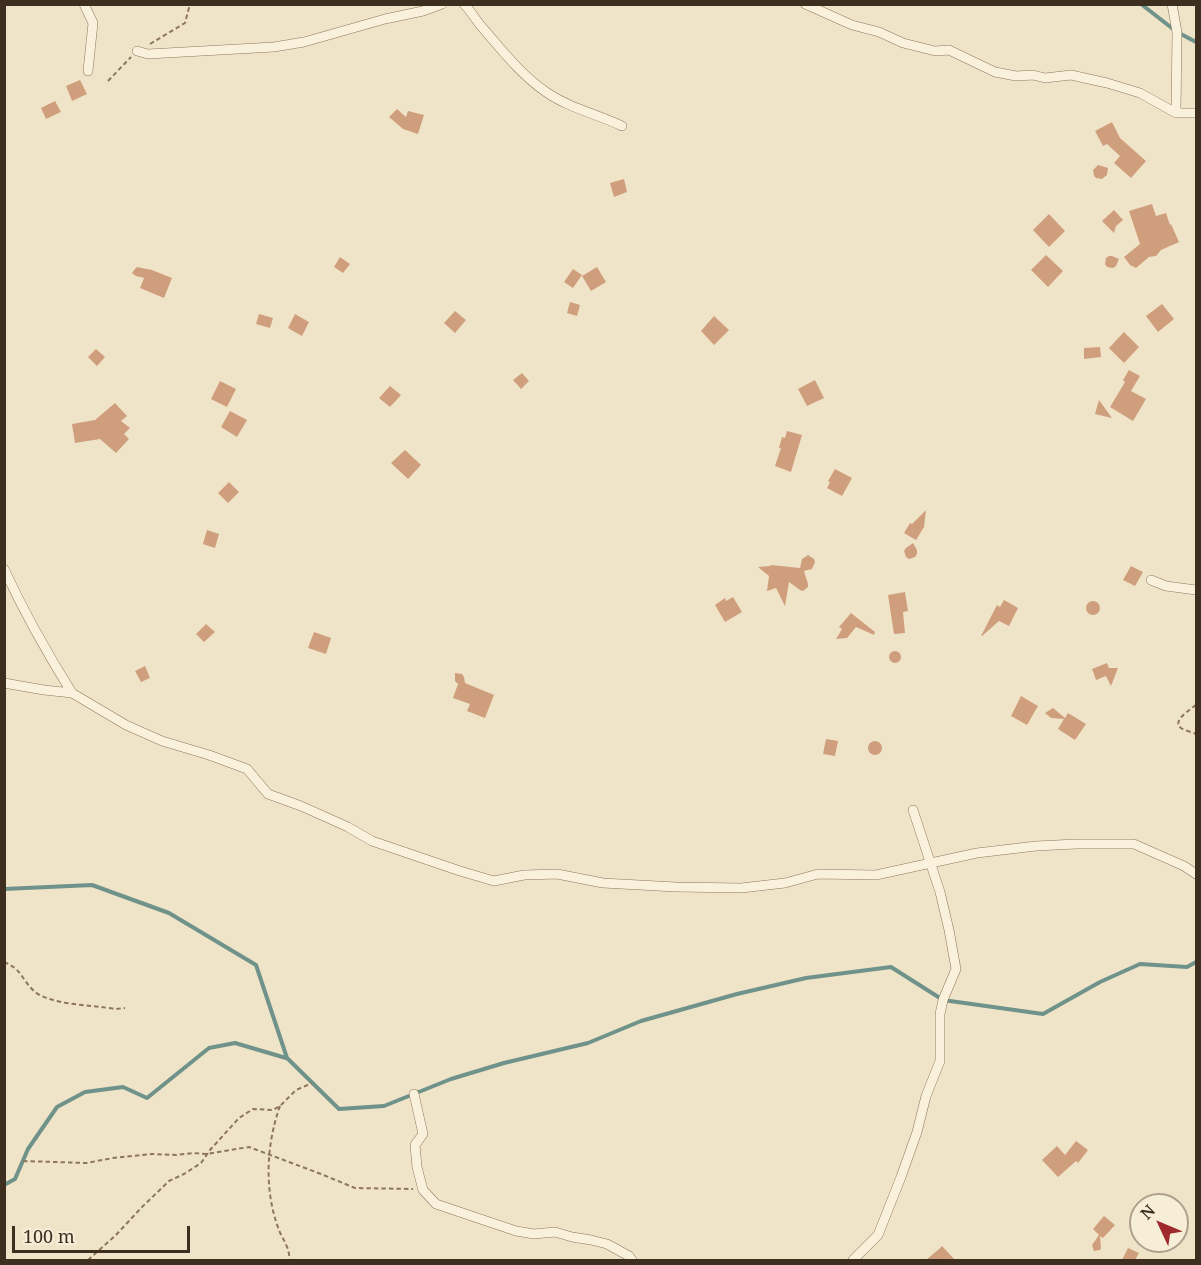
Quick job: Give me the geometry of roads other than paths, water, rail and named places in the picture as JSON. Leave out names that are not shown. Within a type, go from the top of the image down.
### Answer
[{"type":"street","points":[[84,4],[93,23],[88,71]]},
{"type":"street","points":[[137,51],[148,54],[274,47],[319,39],[442,4]]},
{"type":"street","points":[[464,4],[507,57],[545,92],[565,104],[622,126]]},
{"type":"street","points":[[805,4],[852,25],[879,32],[903,43],[935,51],[949,50],[995,72],[1045,78],[1071,75],[1140,93],[1176,113],[1197,112]]},
{"type":"street","points":[[1172,4],[1177,32],[1176,113]]},
{"type":"street","points":[[4,569],[14,591],[72,693]]},
{"type":"street","points":[[1150,580],[1166,586],[1197,590]]},
{"type":"street","points":[[4,683],[72,693],[126,725],[162,741],[247,769],[268,794],[348,827],[372,841],[494,881],[524,875],[557,874],[603,883],[741,888],[786,883],[818,874],[876,875],[977,854],[1036,846],[1076,844],[1134,844],[1197,874]]},
{"type":"street","points":[[853,1260],[878,1235],[917,1132],[926,1096],[940,1061],[940,1014],[943,1000],[956,969],[947,920],[913,810]]},
{"type":"street","points":[[414,1094],[423,1134],[415,1145],[417,1167],[423,1190],[436,1204],[516,1232],[534,1234],[555,1232],[607,1244],[632,1260]]},
{"type":"waterway","points":[[1141,4],[1177,32],[1196,42]]},
{"type":"waterway","points":[[4,889],[92,885],[169,913],[256,965],[287,1058],[339,1109],[384,1106],[451,1079],[504,1063],[588,1043],[641,1021],[737,994],[806,978],[891,967],[943,1000],[1043,1014],[1100,982],[1140,964],[1187,967],[1196,962]]},
{"type":"waterway","points":[[4,1185],[15,1179],[28,1149],[57,1107],[85,1092],[123,1087],[147,1098],[209,1048],[235,1043],[286,1058]]}]
